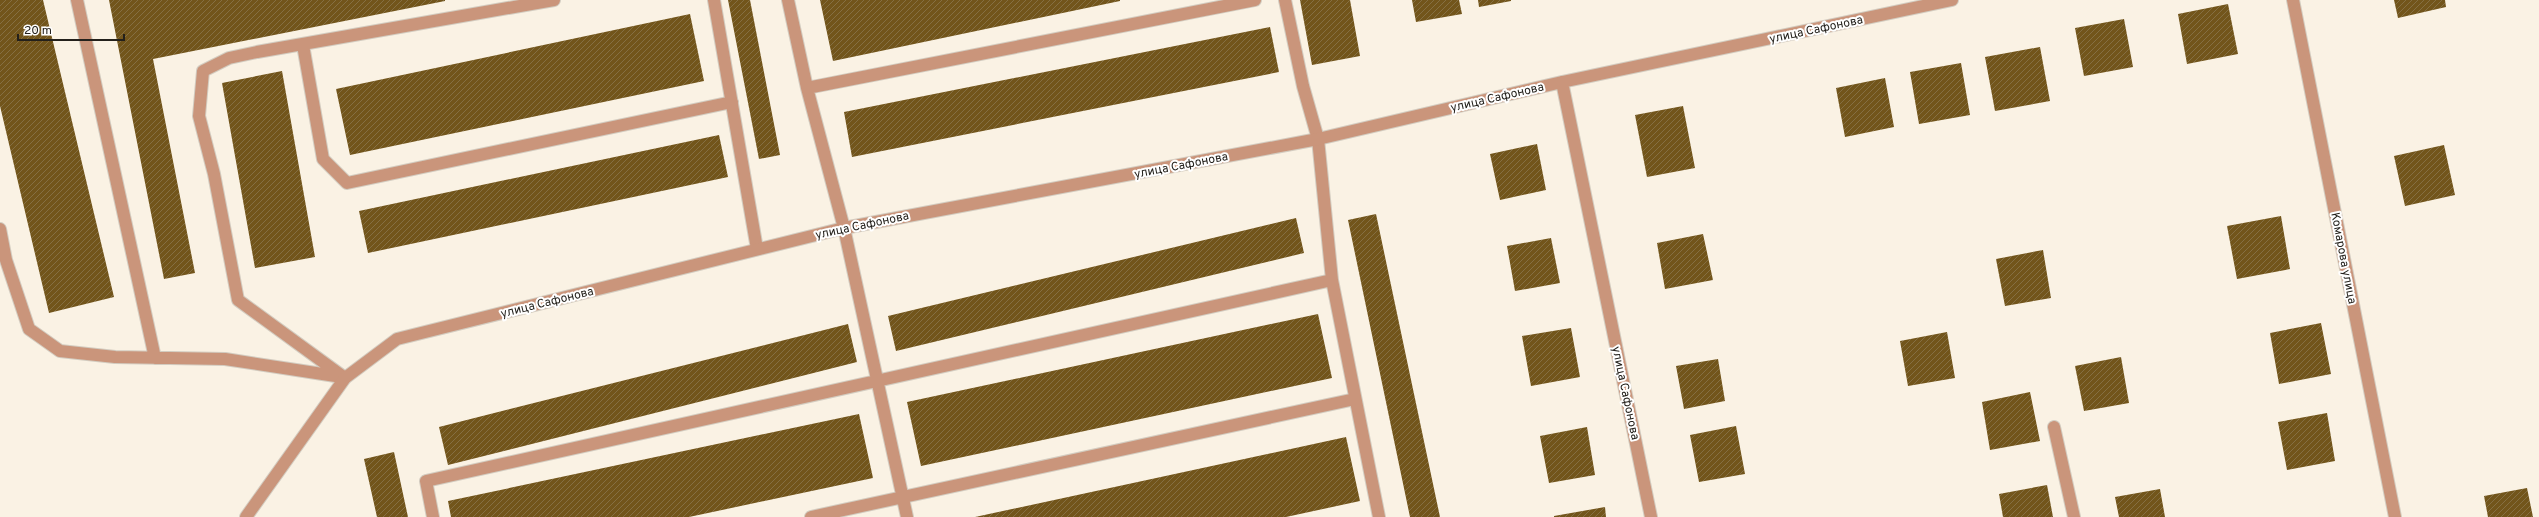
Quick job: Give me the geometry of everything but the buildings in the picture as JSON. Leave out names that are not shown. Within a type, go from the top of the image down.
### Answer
[{"type":"street","points":[[77,0],[155,358]]},
{"type":"street","points":[[345,378],[238,300],[214,174],[199,116],[203,71],[229,58],[554,0]]},
{"type":"street","points":[[714,0],[757,249]]},
{"type":"street","points":[[788,0],[807,88],[844,228],[907,517]]},
{"type":"street","points":[[807,88],[1255,0]]},
{"type":"street","points":[[1286,0],[1303,86],[1318,139],[1332,280],[1379,517]]},
{"type":"street","name":"улица Сафонова","points":[[246,517],[345,378],[397,339],[844,228],[1318,139],[1562,82],[1952,0]]},
{"type":"street","name":"Комарова улица","points":[[2293,0],[2395,517]]},
{"type":"street","points":[[303,44],[323,159],[347,183],[732,102]]},
{"type":"street","name":"улица Сафонова","points":[[1562,82],[1651,517]]},
{"type":"street","points":[[0,229],[6,260],[29,329],[60,351],[155,358],[225,359],[345,378]]},
{"type":"street","points":[[433,517],[426,481],[1332,280]]},
{"type":"street","points":[[811,517],[1356,398]]},
{"type":"street","points":[[2054,427],[2074,517]]}]
